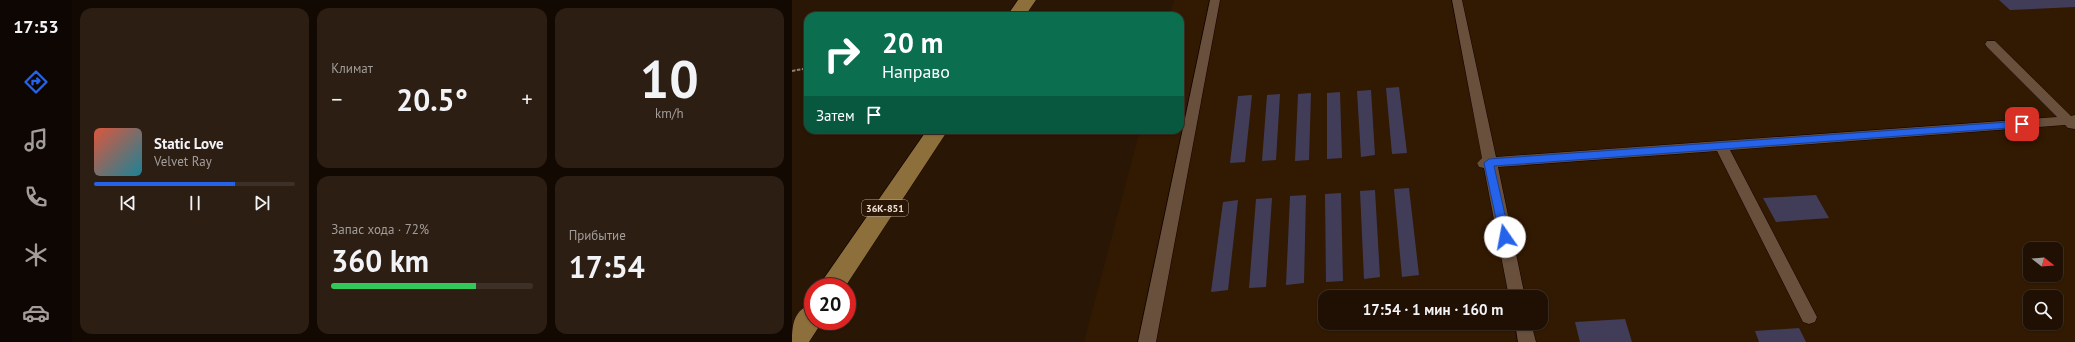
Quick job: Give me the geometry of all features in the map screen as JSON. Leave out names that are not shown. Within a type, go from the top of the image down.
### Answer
[{"type":"main road","points":[[1019,12],[1027,0]]},
{"type":"main road","name":"36К-851","points":[[837,278],[935,134]]},
{"type":"main road","points":[[794,342],[804,327]]},
{"type":"lane","points":[[1147,342],[1215,0]]},
{"type":"lane","points":[[1457,0],[1486,163],[1515,290]]},
{"type":"lane","points":[[1991,44],[2073,123]]},
{"type":"lane","points":[[1486,163],[2073,123]]},
{"type":"lane","points":[[1722,146],[1809,317]]},
{"type":"lane","points":[[1524,330],[1527,342]]},
{"type":"path","points":[[792,71],[804,69]]},
{"type":"shaded area","points":[[1174,0],[2075,0],[2075,342],[1084,342],[1139,134],[1184,134],[1184,12],[1171,12]]},
{"type":"building","points":[[1999,0],[2075,0],[2075,7],[2010,10]]},
{"type":"building","points":[[1399,87],[1407,153],[1392,154],[1386,88]]},
{"type":"building","points":[[1371,90],[1375,155],[1361,157],[1357,91]]},
{"type":"building","points":[[1340,92],[1342,158],[1327,159],[1327,93]]},
{"type":"building","points":[[1311,93],[1309,160],[1295,161],[1298,94]]},
{"type":"building","points":[[1280,94],[1276,160],[1262,161],[1267,95]]},
{"type":"building","points":[[1252,95],[1245,162],[1230,163],[1238,96]]},
{"type":"building","points":[[1409,188],[1419,275],[1402,277],[1394,189]]},
{"type":"building","points":[[1375,190],[1380,277],[1364,279],[1360,191]]},
{"type":"building","points":[[1341,193],[1343,281],[1326,282],[1325,194]]},
{"type":"building","points":[[1306,195],[1304,283],[1286,285],[1290,196]]},
{"type":"building","points":[[1816,195],[1829,218],[1776,222],[1763,198]]},
{"type":"building","points":[[1272,198],[1266,287],[1249,288],[1256,199]]},
{"type":"building","points":[[1238,200],[1228,290],[1211,292],[1223,202]]},
{"type":"building","points":[[1625,319],[1632,342],[1580,342],[1575,322]]},
{"type":"building","points":[[1799,328],[1806,342],[1759,342],[1755,331]]},
{"type":"route","points":[[1505,237],[1489,163],[2022,124]]}]
